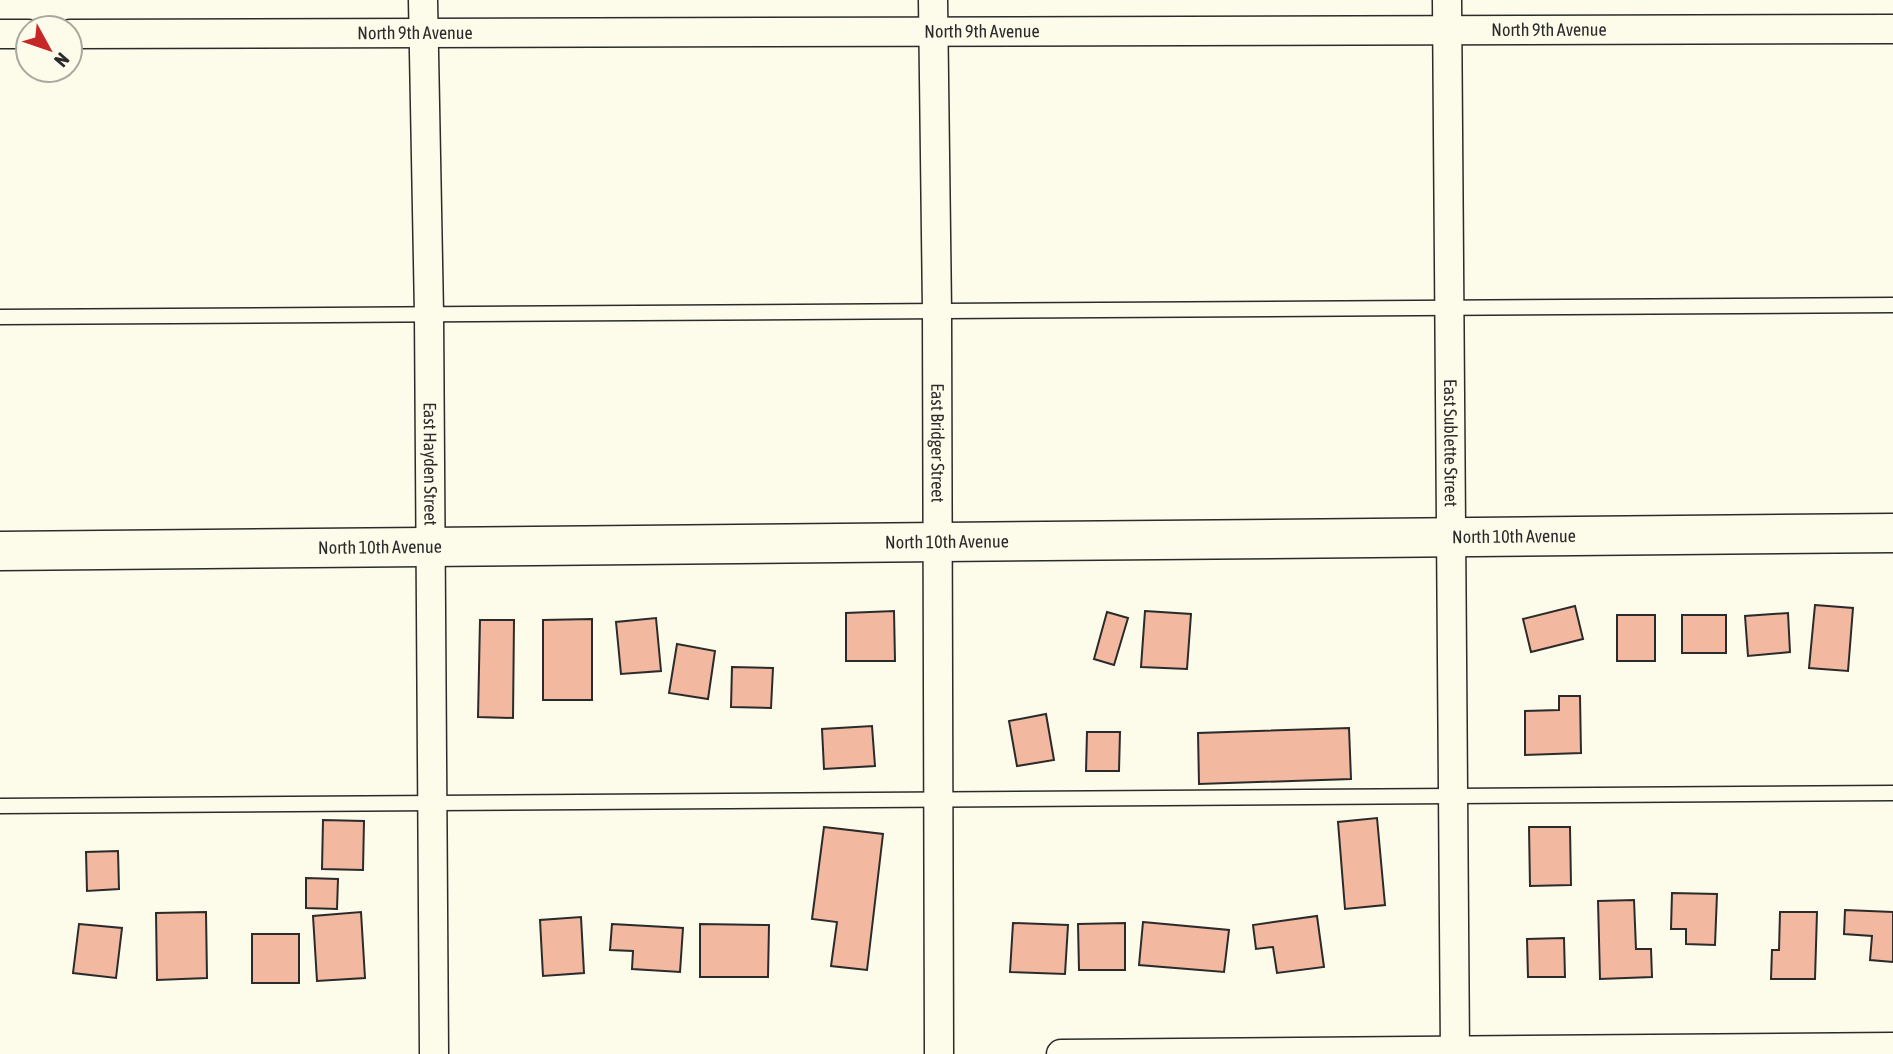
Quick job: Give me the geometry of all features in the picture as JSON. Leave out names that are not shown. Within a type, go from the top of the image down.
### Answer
[{"type":"street","name":"East Hayden Street","points":[[423,0],[429,314],[434,1054]]},
{"type":"street","name":"East Bridger Street","points":[[933,0],[937,311],[939,1054]]},
{"type":"street","name":"East Sublette Street","points":[[1447,0],[1455,1052]]},
{"type":"street","name":"North 9th Avenue","points":[[84,34],[1893,29]]},
{"type":"street","name":"North 10th Avenue","points":[[0,551],[1893,533]]},
{"type":"street","points":[[1061,1054],[1893,1047]]},
{"type":"lane","points":[[0,317],[1893,304]]},
{"type":"lane","points":[[0,806],[1893,793]]},
{"type":"building","points":[[1815,605],[1853,608],[1848,671],[1809,668]]},
{"type":"building","points":[[1575,606],[1583,639],[1531,652],[1523,619]]},
{"type":"building","points":[[894,611],[895,661],[846,661],[846,613]]},
{"type":"building","points":[[1145,611],[1191,614],[1187,669],[1141,667]]},
{"type":"building","points":[[1107,612],[1128,618],[1114,665],[1094,659]]},
{"type":"building","points":[[1788,613],[1790,652],[1748,656],[1745,616]]},
{"type":"building","points":[[1617,615],[1655,615],[1655,661],[1617,661]]},
{"type":"building","points":[[1682,615],[1726,615],[1726,653],[1682,653]]},
{"type":"building","points":[[656,618],[661,671],[621,674],[616,622]]},
{"type":"building","points":[[592,619],[592,700],[543,700],[543,620]]},
{"type":"building","points":[[480,620],[514,620],[513,718],[478,717]]},
{"type":"building","points":[[677,644],[715,651],[708,699],[669,693]]},
{"type":"building","points":[[732,667],[773,668],[771,708],[731,707]]},
{"type":"building","points":[[1559,696],[1580,696],[1581,753],[1525,755],[1525,711],[1559,710]]},
{"type":"building","points":[[1046,714],[1054,760],[1017,766],[1009,721]]},
{"type":"building","points":[[872,726],[875,766],[824,769],[822,729]]},
{"type":"building","points":[[1349,728],[1351,779],[1199,784],[1198,733]]},
{"type":"building","points":[[1087,732],[1120,732],[1119,771],[1086,771]]},
{"type":"building","points":[[1377,818],[1385,905],[1345,909],[1338,822]]},
{"type":"building","points":[[323,820],[364,821],[363,870],[322,869]]},
{"type":"building","points":[[824,827],[883,834],[867,970],[831,966],[837,922],[812,919]]},
{"type":"building","points":[[1529,827],[1570,827],[1571,885],[1530,886]]},
{"type":"building","points":[[118,851],[119,889],[87,891],[86,852]]},
{"type":"building","points":[[306,878],[338,879],[337,909],[306,908]]},
{"type":"building","points":[[1672,893],[1717,894],[1715,945],[1686,944],[1686,929],[1671,929]]},
{"type":"building","points":[[1634,900],[1636,949],[1651,949],[1652,977],[1600,979],[1598,901]]},
{"type":"building","points":[[1845,910],[1893,912],[1893,962],[1870,960],[1872,936],[1844,934]]},
{"type":"building","points":[[206,912],[207,978],[157,980],[156,913]]},
{"type":"building","points":[[361,912],[365,978],[317,981],[313,916]]},
{"type":"building","points":[[1780,912],[1817,912],[1815,979],[1771,979],[1772,950],[1779,950]]},
{"type":"building","points":[[1317,916],[1324,967],[1277,973],[1273,947],[1256,949],[1253,925]]},
{"type":"building","points":[[581,917],[584,973],[543,976],[540,920]]},
{"type":"building","points":[[1143,922],[1229,930],[1224,972],[1139,965]]},
{"type":"building","points":[[1013,923],[1068,925],[1065,974],[1010,972]]},
{"type":"building","points":[[1125,923],[1125,970],[1079,970],[1078,924]]},
{"type":"building","points":[[79,924],[122,928],[116,978],[73,973]]},
{"type":"building","points":[[612,924],[683,928],[680,972],[632,969],[633,951],[610,950]]},
{"type":"building","points":[[700,924],[769,925],[768,977],[700,977]]},
{"type":"building","points":[[252,934],[299,934],[299,983],[252,983]]},
{"type":"building","points":[[1564,938],[1565,977],[1528,977],[1527,939]]}]
